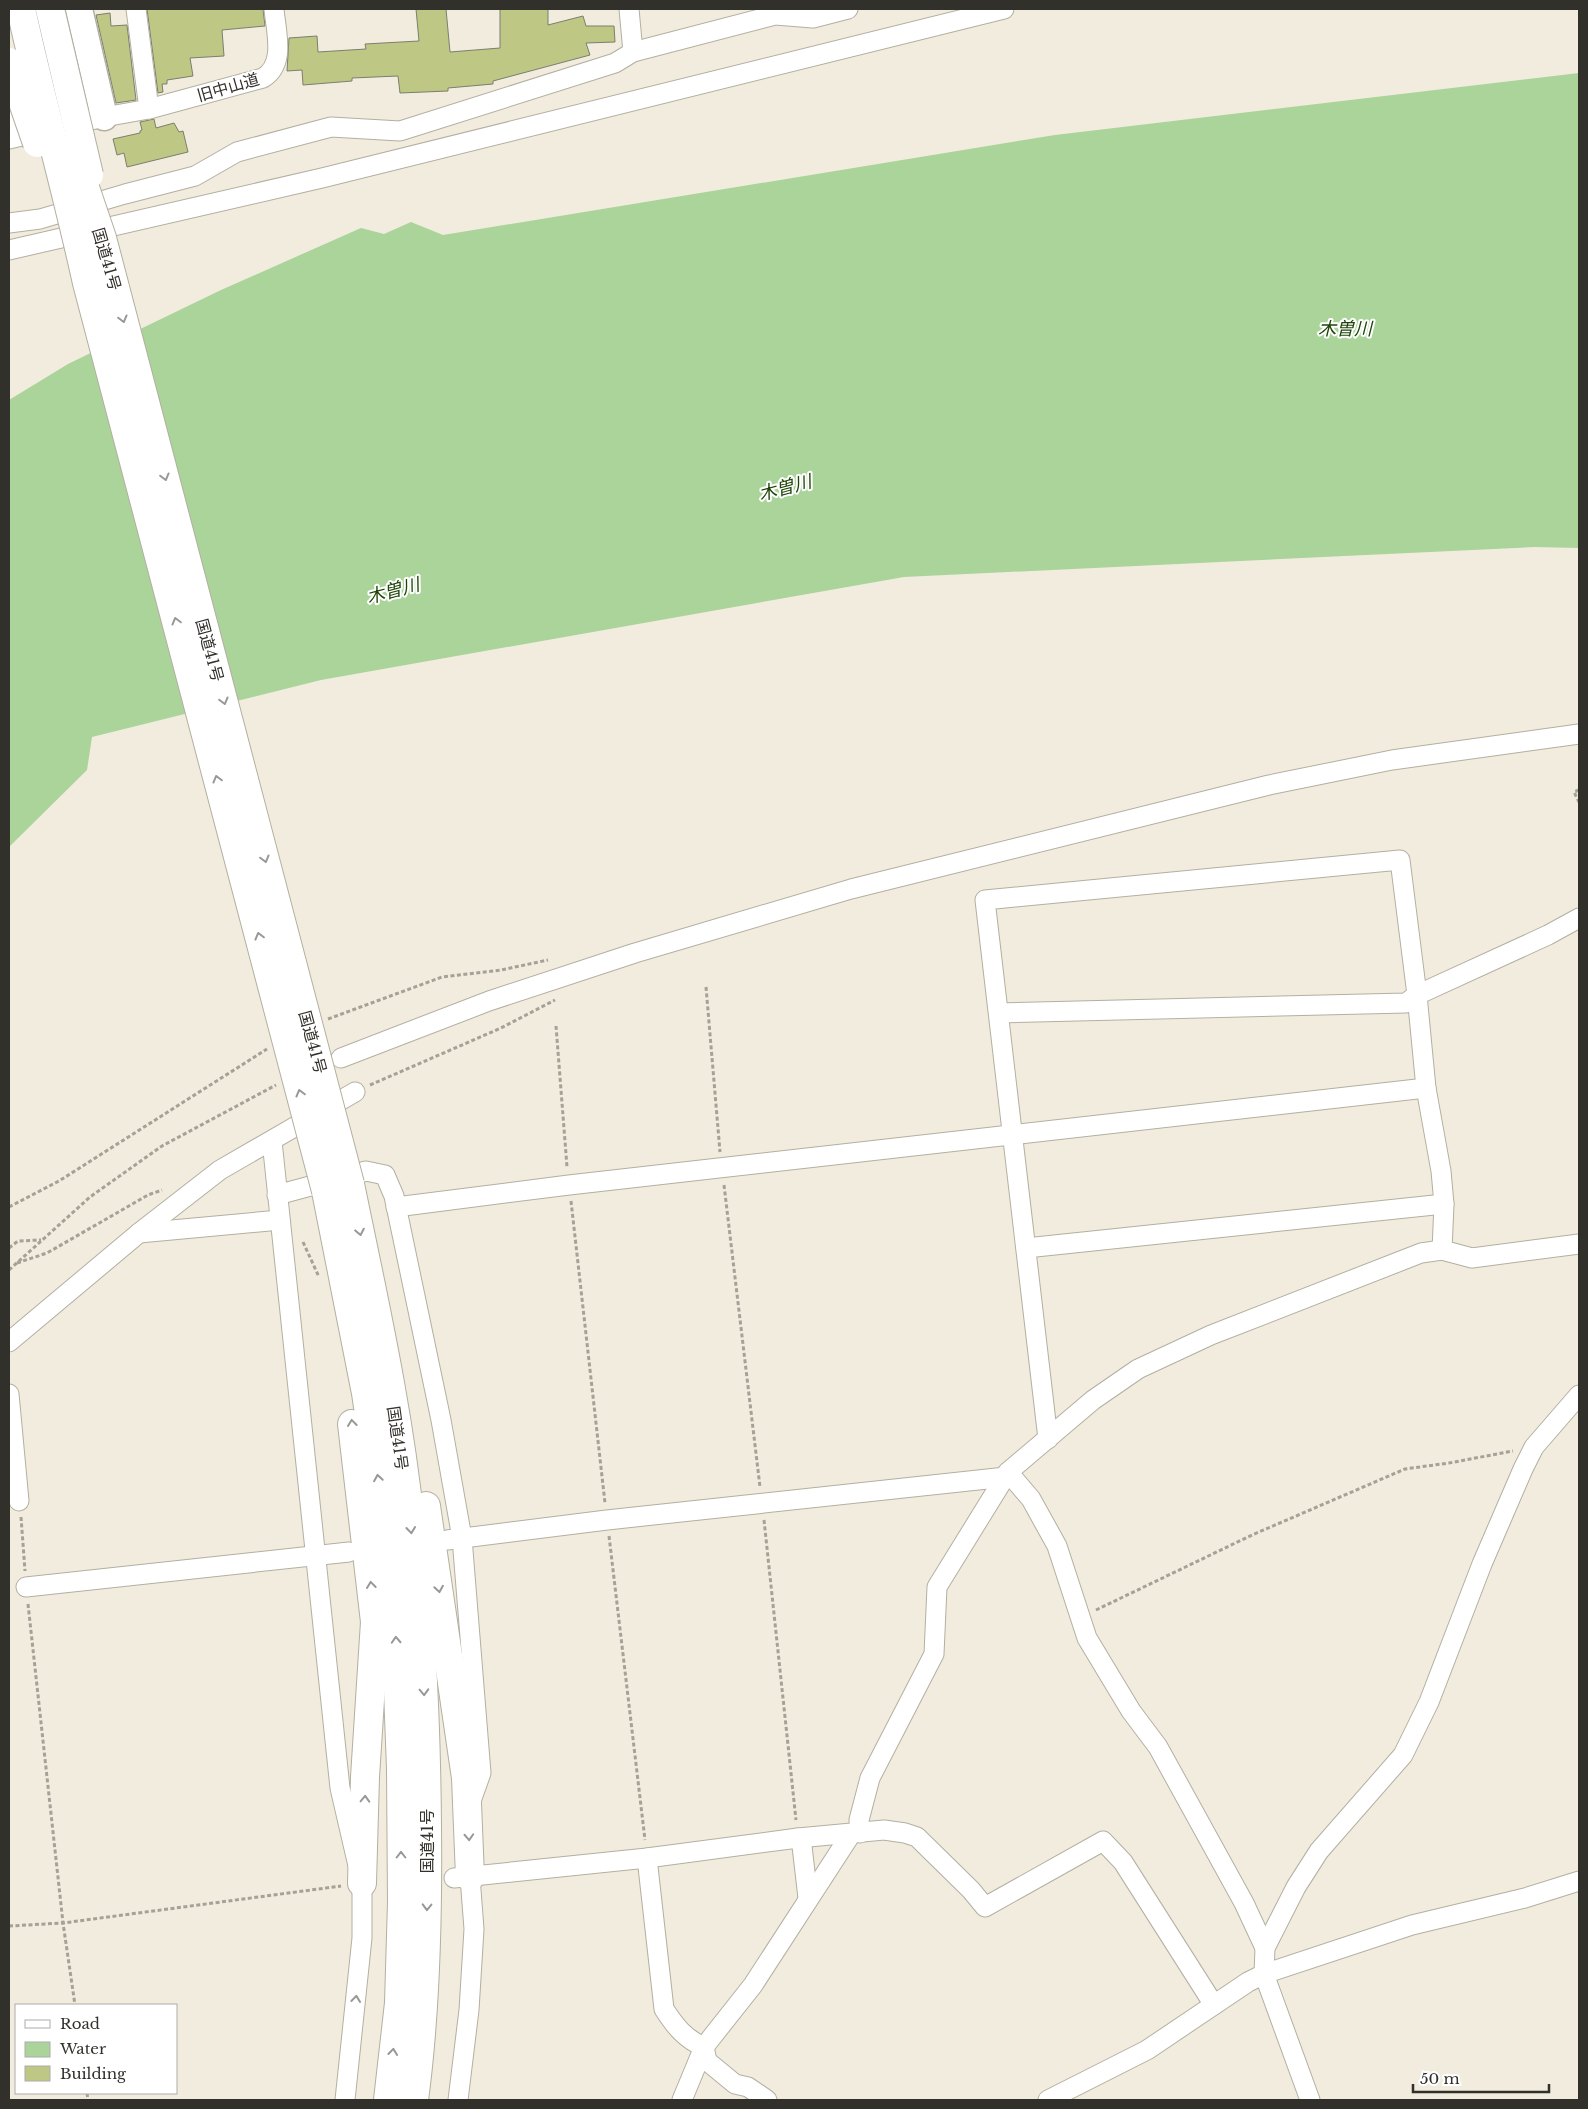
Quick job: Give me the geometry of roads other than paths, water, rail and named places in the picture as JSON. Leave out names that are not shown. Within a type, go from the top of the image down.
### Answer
[{"type":"highway","name":"国道41号","points":[[21,9],[53,144],[67,192],[87,283],[338,1188],[392,1390],[410,1521],[421,1632],[427,1768],[427,1922],[424,2008],[414,2100]]},
{"type":"highway","name":"国道41号","points":[[38,9],[76,163],[102,238],[338,1188],[340,1260],[366,1393],[385,1523],[396,1637],[401,1769],[402,1902],[399,2003],[388,2100]]},
{"type":"highway","points":[[50,9],[102,238]]},
{"type":"highway","points":[[9,62],[87,283]]},
{"type":"highway","points":[[340,1260],[336,1287],[375,1622],[365,1777],[362,1883]]},
{"type":"highway","points":[[392,1390],[413,1440],[430,1527],[466,1778],[467,1811],[462,1877]]},
{"type":"street","points":[[79,9],[104,117]]},
{"type":"street","points":[[9,113],[12,138],[149,109],[136,9]]},
{"type":"street","name":"旧中山道","points":[[149,109],[263,78],[271,73],[276,66],[278,53],[274,9]]},
{"type":"street","points":[[629,9],[633,52]]},
{"type":"street","points":[[9,223],[40,219],[195,176],[237,152],[331,127],[400,131],[615,63],[633,52],[775,15],[813,18],[848,9]]},
{"type":"street","points":[[9,250],[322,178],[1004,9]]},
{"type":"street","points":[[341,1058],[489,1002],[635,953],[851,889],[1269,785],[1392,760],[1579,734]]},
{"type":"street","points":[[1048,1439],[985,900],[1400,860],[1417,994],[1426,1088],[1441,1171],[1444,1204],[1442,1250]]},
{"type":"street","points":[[999,1013],[1406,1003],[1417,994],[1548,935],[1579,918]]},
{"type":"street","points":[[396,1207],[569,1185],[1426,1088]]},
{"type":"street","points":[[9,1342],[139,1232],[220,1170],[355,1092]]},
{"type":"street","points":[[272,1141],[340,1788],[362,1883],[362,1938],[346,2100]]},
{"type":"street","points":[[277,1195],[366,1170],[385,1175],[394,1196],[441,1420],[482,1773],[467,1811]]},
{"type":"street","points":[[1026,1248],[1444,1204]]},
{"type":"street","points":[[139,1232],[280,1220]]},
{"type":"street","points":[[682,2100],[704,2047],[752,1985],[808,1898],[856,1834],[870,1778],[934,1654],[937,1587],[1007,1475],[1093,1400],[1138,1369],[1211,1335],[1421,1253],[1442,1250],[1472,1258],[1579,1244]]},
{"type":"street","points":[[9,1394],[19,1501]]},
{"type":"street","points":[[1310,2100],[1264,1974],[1265,1948],[1296,1887],[1319,1851],[1403,1755],[1428,1702],[1482,1564],[1523,1469],[1534,1447],[1579,1395]]},
{"type":"street","points":[[454,1539],[1007,1475]]},
{"type":"street","points":[[1007,1475],[1031,1499],[1057,1546],[1087,1638],[1131,1711],[1158,1747],[1244,1903],[1265,1948]]},
{"type":"street","points":[[26,1587],[349,1552]]},
{"type":"street","points":[[458,2100],[469,2010],[474,1929],[462,1877],[647,1858],[798,1838],[884,1830],[905,1832],[917,1837],[986,1907],[1102,1841],[1123,1862],[1214,2005]]},
{"type":"street","points":[[798,1838],[802,1846],[808,1898]]},
{"type":"street","points":[[647,1858],[664,2010],[675,2027],[693,2042],[704,2047]]},
{"type":"street","points":[[1048,2100],[1147,2050],[1248,1982],[1264,1974],[1412,1924],[1525,1898],[1579,1881]]},
{"type":"street","points":[[704,2047],[707,2061],[735,2084],[748,2087],[768,2100]]},
{"type":"water","name":"木曽川","points":[[1579,73],[1579,548],[1534,547],[904,577],[321,680],[92,737],[87,770],[9,847],[9,400],[68,364],[221,290],[361,228],[384,234],[411,222],[443,235],[1055,135]]}]
